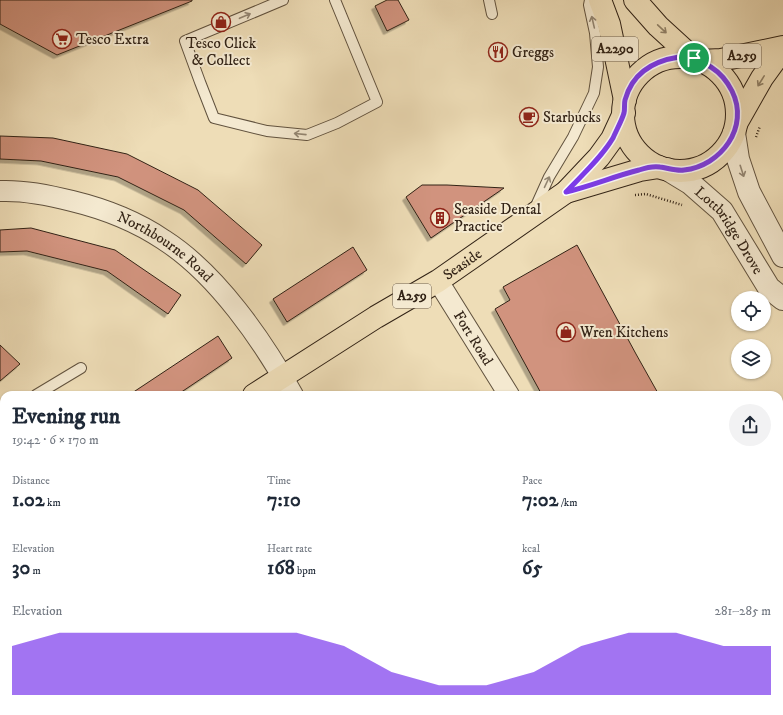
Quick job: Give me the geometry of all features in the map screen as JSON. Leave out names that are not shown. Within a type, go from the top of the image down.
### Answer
[{"type":"main road","name":"A2290","points":[[600,0],[609,24],[624,106]]},
{"type":"main road","name":"A2290","points":[[635,0],[658,26],[697,60]]},
{"type":"main road","name":"A259","points":[[697,60],[721,60],[783,48]]},
{"type":"main road","name":"A259","points":[[736,127],[762,78],[783,48]]},
{"type":"main road","points":[[679,57],[697,60],[715,69],[727,81],[735,97],[736,127],[724,150],[712,161],[698,168],[682,170],[663,168],[640,154],[629,139],[625,129],[624,106],[635,80],[651,65],[664,59],[679,57]]},
{"type":"main road","name":"Seaside","points":[[260,391],[376,317],[438,281],[566,192],[599,157],[612,139],[624,106]]},
{"type":"main road","name":"Seaside","points":[[566,192],[640,170],[663,168]]},
{"type":"street","name":"Lottbridge Drove","points":[[736,127],[738,159],[749,192],[783,256]]},
{"type":"street","name":"Lottbridge Drove","points":[[663,168],[690,182],[722,211],[768,288],[783,299]]},
{"type":"street","name":"Northbourne Road","points":[[0,191],[53,196],[92,206],[132,221],[165,240],[192,262],[225,296],[267,349],[292,391]]},
{"type":"street","name":"Fort Road","points":[[438,281],[507,391]]},
{"type":"lane","points":[[283,0],[185,41],[214,118],[267,131],[306,135],[337,123],[377,102],[335,0]]},
{"type":"lane","points":[[489,0],[492,14]]},
{"type":"lane","points":[[530,217],[549,177],[573,137],[594,93],[598,67],[595,33],[589,5],[590,0]]},
{"type":"lane","points":[[43,391],[81,368]]},
{"type":"path","points":[[755,141],[762,120]]},
{"type":"path","points":[[632,195],[646,194],[681,204],[687,209]]},
{"type":"building","name":"Tesco Extra","points":[[0,0],[192,1],[57,55],[0,24]]},
{"type":"building","points":[[387,0],[398,0],[409,20],[387,31],[375,6]]},
{"type":"building","points":[[0,136],[53,138],[127,154],[198,190],[262,245],[246,264],[184,210],[118,177],[41,161],[0,159]]},
{"type":"building","name":"Seaside Dental Practice","points":[[422,185],[504,188],[431,238],[406,197]]},
{"type":"building","points":[[31,228],[115,250],[181,295],[168,314],[107,271],[27,251],[0,252],[0,230]]},
{"type":"building","name":"Wren Kitchens","points":[[577,245],[657,391],[540,391],[495,309],[510,300],[503,287]]},
{"type":"building","points":[[353,247],[367,270],[287,322],[273,299]]},
{"type":"building","points":[[218,336],[232,358],[183,391],[135,391]]},
{"type":"building","points":[[0,345],[20,364],[0,381]]},
{"type":"place","name":"Tesco Click & Collect","points":[[221,22]]},
{"type":"place","name":"Tesco Extra","points":[[62,39]]},
{"type":"place","name":"Greggs","points":[[498,52]]},
{"type":"place","name":"Starbucks","points":[[529,117]]},
{"type":"place","name":"Seaside Dental Practice","points":[[440,218]]},
{"type":"place","name":"Wren Kitchens","points":[[566,332]]},
{"type":"route","points":[[679,57],[694,58],[715,69],[727,81],[735,97],[737,122],[734,133],[724,150],[712,161],[698,168],[682,170],[659,167],[640,170],[566,192],[599,157],[612,139],[624,113],[625,100],[630,86],[639,74],[651,65],[664,59],[679,57]]}]
